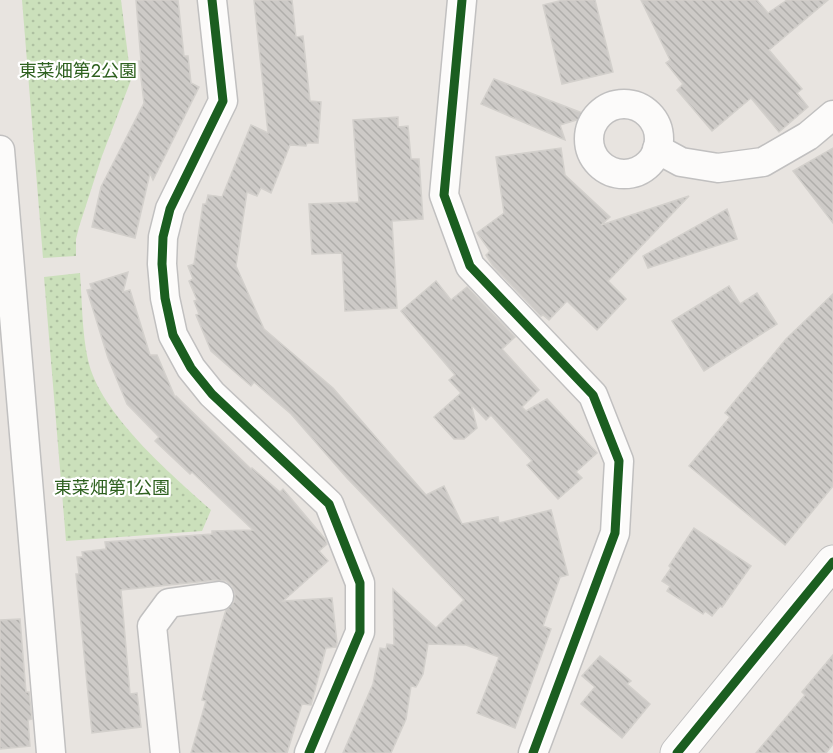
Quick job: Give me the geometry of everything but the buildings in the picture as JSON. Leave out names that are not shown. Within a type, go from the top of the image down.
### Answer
[{"type":"street","points":[[212,0],[223,101],[170,209],[163,237],[162,264],[165,298],[173,334],[191,368],[212,394],[329,504],[360,583],[360,632],[309,753]]},
{"type":"street","points":[[462,0],[444,195],[470,266],[593,395],[619,461],[615,533],[533,753]]},
{"type":"street","points":[[657,149],[681,162],[718,168],[763,162],[808,136],[833,115]]},
{"type":"street","points":[[0,150],[51,753]]},
{"type":"street","points":[[677,753],[833,562]]},
{"type":"street","points":[[165,753],[152,626],[170,603],[219,596]]},
{"type":"green space","name":"東菜畑第2公園","points":[[22,0],[121,0],[131,80],[102,156],[79,227],[76,256],[43,258]]},
{"type":"green space","name":"東菜畑第1公園","points":[[80,273],[84,339],[95,380],[107,401],[139,442],[211,510],[202,531],[66,541],[44,277]]},
{"type":"cycle path","points":[[212,0],[223,101],[170,209],[163,237],[162,264],[165,298],[173,335],[191,368],[212,394],[329,504],[360,583],[360,632],[309,753]]},
{"type":"cycle path","points":[[462,0],[444,195],[470,266],[593,395],[619,461],[615,533],[533,753]]},
{"type":"cycle path","points":[[677,753],[833,562]]}]
